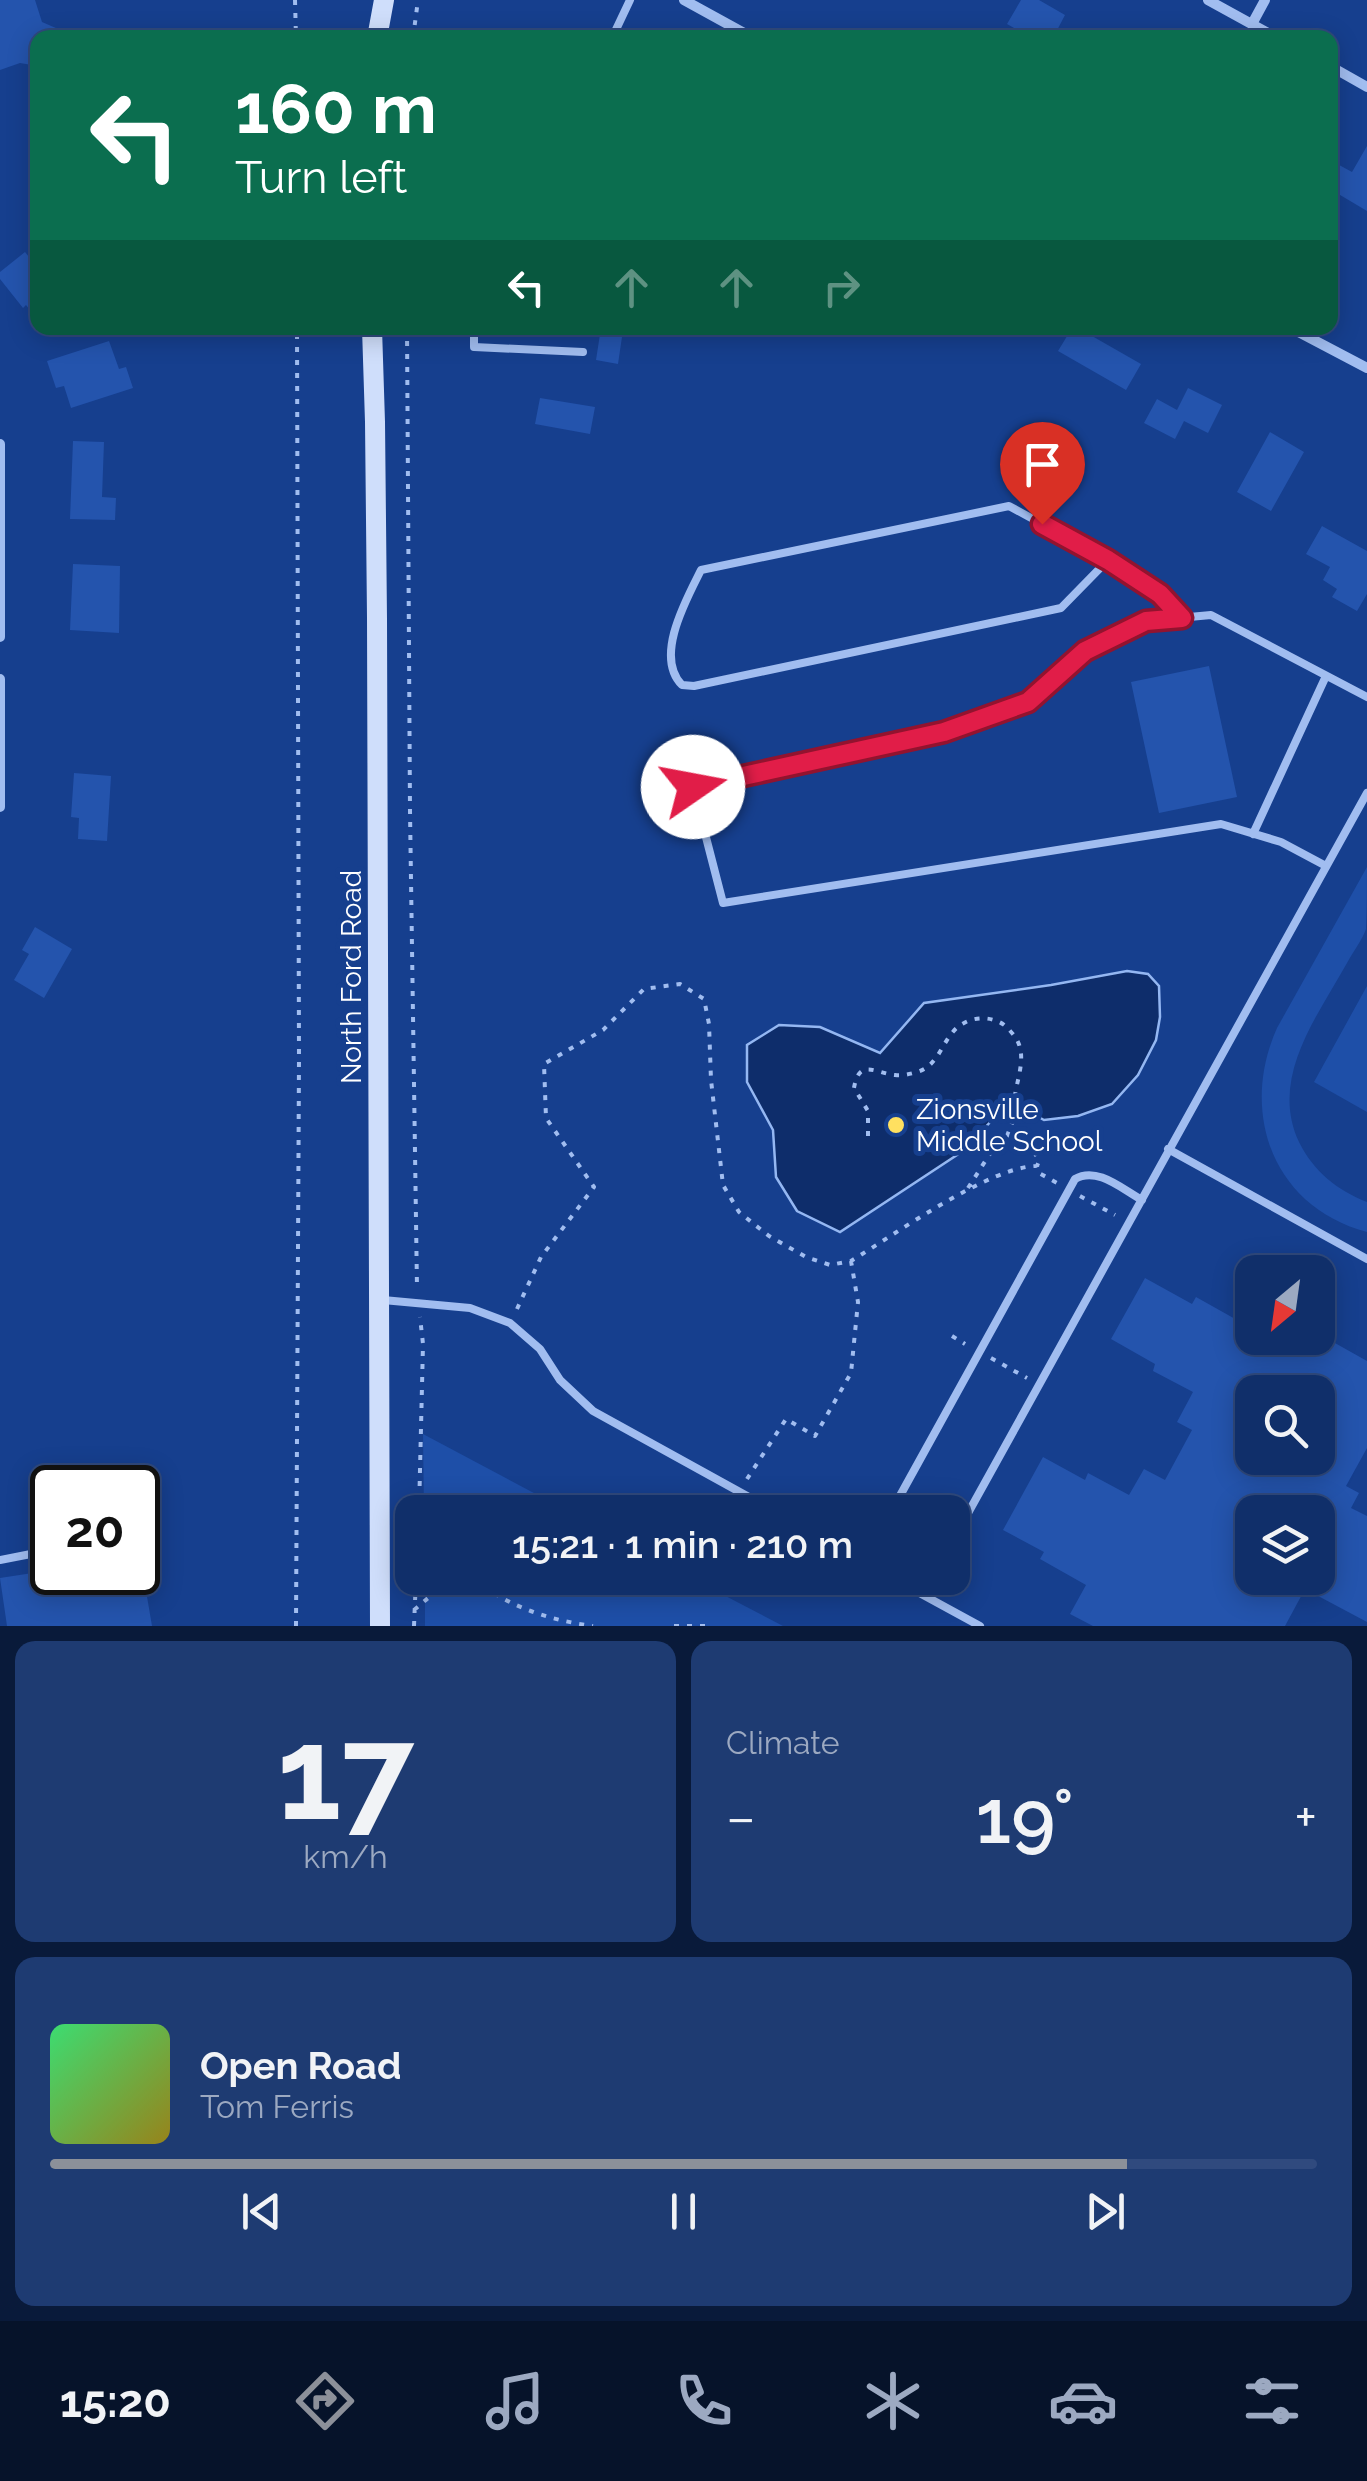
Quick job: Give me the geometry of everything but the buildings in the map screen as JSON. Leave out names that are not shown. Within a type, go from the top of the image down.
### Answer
[{"type":"main road","points":[[378,30],[384,0]]},
{"type":"main road","name":"North Ford Road","points":[[372,335],[380,1626]]},
{"type":"street","points":[[684,0],[738,30]]},
{"type":"street","points":[[1208,0],[1263,30]]},
{"type":"street","points":[[1252,24],[1265,0]]},
{"type":"street","points":[[1338,71],[1367,87]]},
{"type":"street","points":[[1304,335],[1367,368]]},
{"type":"street","points":[[0,444],[0,636]]},
{"type":"street","points":[[0,679],[0,808]]},
{"type":"lane","points":[[616,30],[630,0]]},
{"type":"lane","points":[[474,335],[474,347],[582,352]]},
{"type":"lane","points":[[1108,560],[1061,608],[694,686],[682,685],[672,676],[670,661],[681,609],[701,570],[1009,506],[1108,560],[1160,594],[1182,618]]},
{"type":"lane","points":[[1326,866],[1281,842],[1220,824],[723,903],[693,787],[944,732],[1028,702],[1085,651],[1146,621],[1211,616],[1367,697]]},
{"type":"lane","points":[[1253,834],[1326,676]]},
{"type":"lane","points":[[970,1509],[1367,793]]},
{"type":"lane","points":[[1168,1150],[1367,1259]]},
{"type":"lane","points":[[901,1495],[1075,1179],[1085,1173],[1094,1174],[1142,1200]]},
{"type":"lane","points":[[379,1300],[470,1308],[510,1322],[540,1349],[560,1380],[593,1410],[745,1495]]},
{"type":"lane","points":[[0,1560],[30,1554]]},
{"type":"lane","points":[[924,1595],[980,1626]]},
{"type":"path","points":[[295,0],[296,30]]},
{"type":"path","points":[[413,30],[418,0]]},
{"type":"path","points":[[296,1626],[297,335]]},
{"type":"path","points":[[407,335],[415,1276]]},
{"type":"path","points":[[510,1322],[540,1258],[594,1187],[546,1118],[544,1064],[603,1030],[644,990],[680,984],[704,999],[723,1185],[738,1212],[806,1257],[830,1264],[851,1261],[965,1192],[1012,1170],[1037,1166]]},
{"type":"path","points":[[868,1136],[868,1110],[854,1088],[861,1071],[869,1068],[902,1076],[927,1068],[955,1029],[975,1019],[1002,1022],[1022,1049],[1014,1088],[1014,1118],[1007,1136],[965,1192]]},
{"type":"path","points":[[1014,1118],[1032,1145],[1039,1172],[1113,1215],[1132,1218]]},
{"type":"path","points":[[738,1491],[786,1418],[815,1436],[851,1372],[858,1302],[851,1261]]},
{"type":"path","points":[[952,1336],[1039,1384]]},
{"type":"path","points":[[420,1495],[423,1344]]},
{"type":"path","points":[[414,1626],[415,1595]]},
{"type":"path","points":[[414,1610],[431,1595]]},
{"type":"path","points":[[498,1595],[560,1622],[594,1626]]},
{"type":"path","points":[[674,1626],[711,1626]]},
{"type":"shaded area","points":[[1367,867],[1366,929],[1300,1049],[1290,1095],[1291,1118],[1305,1153],[1327,1179],[1367,1202],[1367,1232],[1335,1220],[1308,1202],[1287,1179],[1272,1152],[1264,1123],[1262,1092],[1266,1060],[1277,1028]]},
{"type":"shaded area","points":[[1127,971],[1148,974],[1159,986],[1160,1017],[1156,1040],[1138,1075],[1112,1104],[1078,1116],[1044,1120],[1010,1101],[963,1151],[840,1232],[797,1211],[776,1177],[773,1130],[747,1082],[747,1045],[779,1025],[820,1027],[880,1053],[924,1003]]},
{"type":"shaded area","points":[[1367,986],[1367,1112],[1314,1082]]},
{"type":"shaded area","points":[[423,1434],[538,1495],[424,1495]]},
{"type":"shaded area","points":[[425,1595],[724,1595],[783,1626],[425,1626]]},
{"type":"place","name":"Zionsville Middle School","points":[[896,1125]]},
{"type":"route","points":[[693,787],[944,732],[1028,702],[1085,651],[1146,621],[1182,618],[1160,594],[1042,524]]}]
